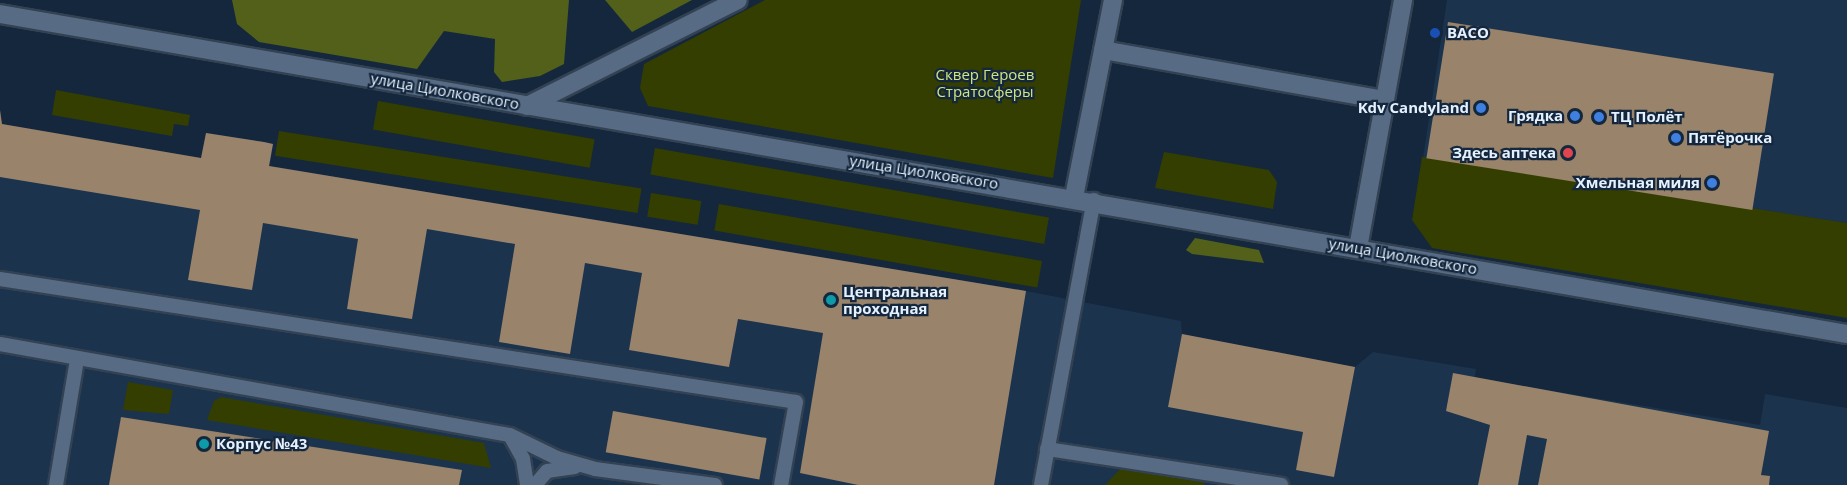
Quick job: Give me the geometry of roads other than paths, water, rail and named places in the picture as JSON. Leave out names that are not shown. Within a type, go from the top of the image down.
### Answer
[{"type":"street","points":[[527,106],[738,0]]},
{"type":"street","points":[[1074,197],[1113,0]]},
{"type":"street","points":[[1358,248],[1403,0]]},
{"type":"street","name":"улица Циолковского","points":[[0,14],[527,106],[1074,197],[1847,334]]},
{"type":"street","points":[[1103,50],[1385,100]]},
{"type":"lane","points":[[1041,485],[1094,201]]},
{"type":"lane","points":[[0,279],[796,402],[781,485]]},
{"type":"lane","points":[[0,344],[77,360],[510,435],[557,458],[595,469]]},
{"type":"lane","points":[[56,485],[77,360]]},
{"type":"lane","points":[[510,435],[523,459],[526,485]]},
{"type":"lane","points":[[1047,449],[1281,485]]},
{"type":"lane","points":[[535,485],[547,471],[567,466],[715,485]]},
{"type":"place","name":"ВАСО","points":[[1435,33]]},
{"type":"place","name":"Kdv Candyland","points":[[1481,108]]},
{"type":"place","name":"Грядка","points":[[1575,116]]},
{"type":"place","name":"ТЦ Полёт","points":[[1599,117]]},
{"type":"place","name":"Пятёрочка","points":[[1676,138]]},
{"type":"place","name":"Здесь аптека","points":[[1568,153]]},
{"type":"place","name":"Хмельная миля","points":[[1712,183]]},
{"type":"place","name":"Центральная проходная","points":[[831,300]]},
{"type":"place","name":"Корпус №43","points":[[204,444]]},
{"type":"park label","name":"Сквер Героев Стратосферы","points":[[985,82]]}]
